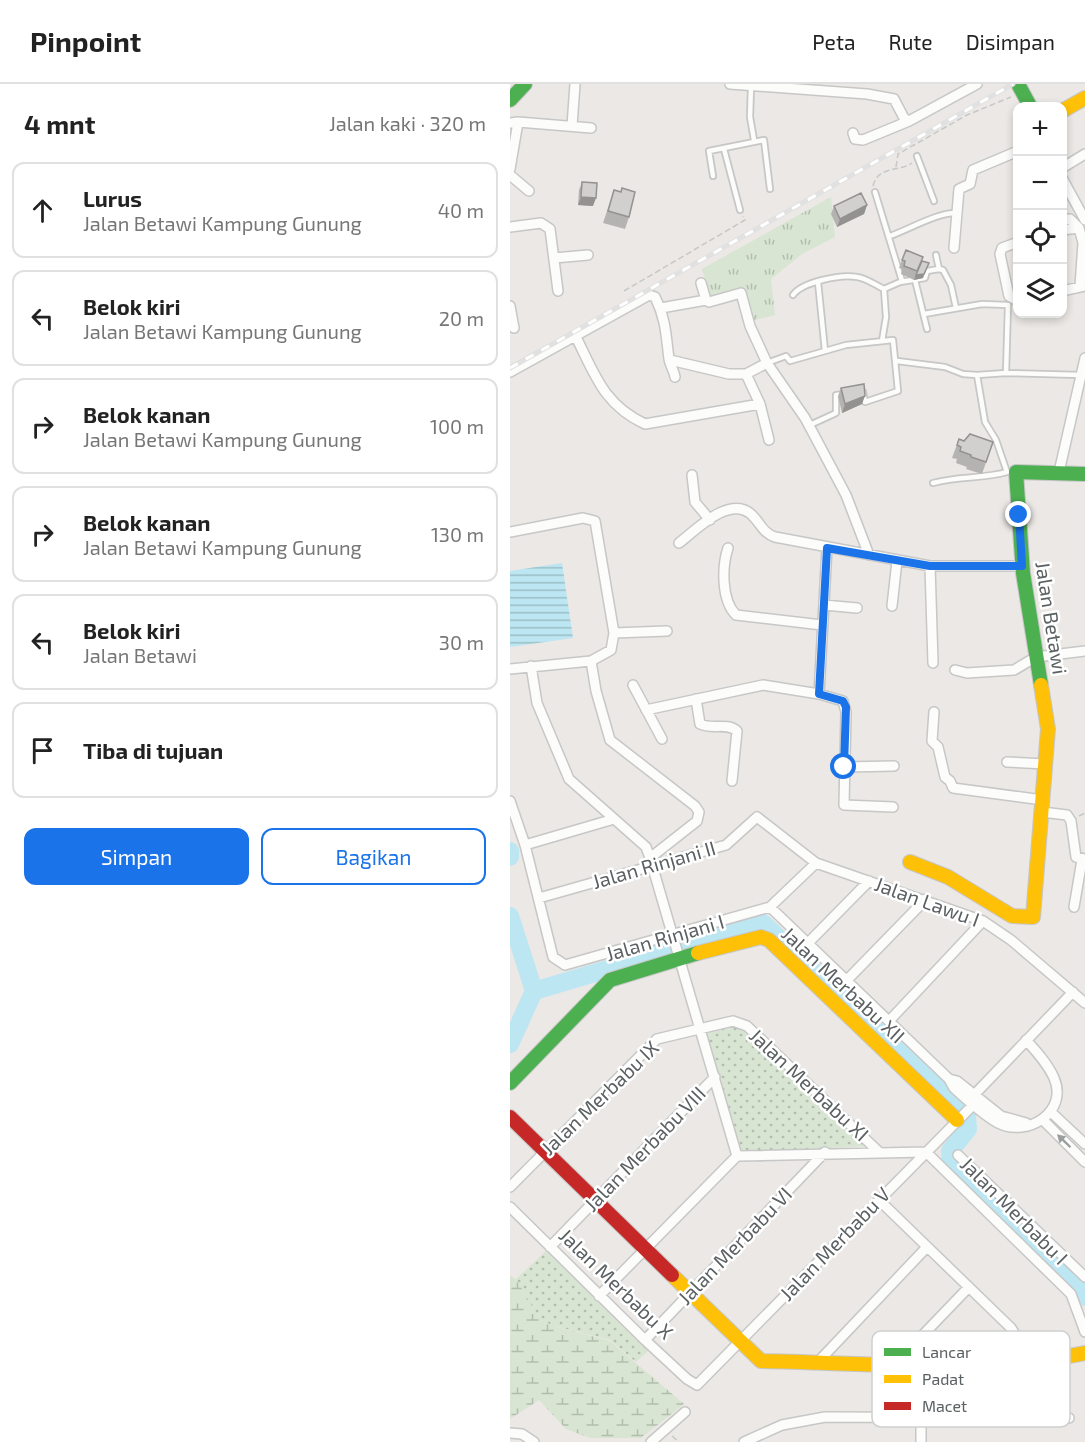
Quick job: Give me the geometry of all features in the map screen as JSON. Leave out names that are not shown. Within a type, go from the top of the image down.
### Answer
[{"type":"main road","points":[[510,100],[525,84]]},
{"type":"main road","points":[[1067,108],[1085,98]]},
{"type":"main road","points":[[1011,472],[1085,474]]},
{"type":"main road","name":"Jalan Betawi","points":[[910,862],[948,877],[1012,916],[1033,917],[1048,729],[1022,566],[1011,472]]},
{"type":"main road","name":"Jalan Merbabu XII","points":[[680,955],[758,937],[766,938],[959,1118]]},
{"type":"main road","points":[[510,1083],[610,980],[680,955]]},
{"type":"main road","points":[[510,1118],[761,1361],[872,1364]]},
{"type":"street","points":[[572,126],[574,84]]},
{"type":"street","points":[[730,84],[751,87],[837,88],[894,99],[904,118],[909,122]]},
{"type":"street","points":[[853,133],[855,139],[862,140],[909,122],[974,85]]},
{"type":"street","points":[[510,169],[514,123],[591,128]]},
{"type":"street","points":[[954,248],[959,189],[970,184],[973,170],[1013,153]]},
{"type":"street","points":[[1067,165],[1085,154]]},
{"type":"street","points":[[510,176],[529,191]]},
{"type":"street","points":[[1067,190],[1082,224],[1083,243],[1083,286],[1067,290]]},
{"type":"street","points":[[1067,219],[1082,224]]},
{"type":"street","points":[[510,227],[546,224],[550,229],[558,291]]},
{"type":"street","points":[[1067,228],[1082,224]]},
{"type":"street","points":[[1013,244],[1002,248],[1000,254],[1009,296],[1013,298]]},
{"type":"street","points":[[554,258],[588,255]]},
{"type":"street","points":[[701,283],[705,300]]},
{"type":"street","points":[[661,308],[705,300],[709,302],[741,293],[750,326],[767,363],[809,426],[846,495],[869,555]]},
{"type":"street","points":[[510,372],[649,295],[655,297],[661,308],[670,340],[670,360],[675,377]]},
{"type":"street","points":[[510,308],[514,328]]},
{"type":"street","points":[[576,337],[599,383],[615,406],[645,424],[760,404]]},
{"type":"street","points":[[1059,472],[1085,358]]},
{"type":"street","points":[[670,360],[722,374],[746,374],[767,363]]},
{"type":"street","points":[[746,374],[760,404],[769,440]]},
{"type":"street","points":[[692,475],[695,502],[710,520]]},
{"type":"street","points":[[678,543],[726,510],[741,509],[751,514],[767,534],[827,548],[930,566],[1022,566]]},
{"type":"street","points":[[510,532],[583,518],[595,521],[614,633],[611,650],[591,661],[510,669]]},
{"type":"street","points":[[728,548],[724,560],[724,583],[731,610],[736,615],[822,625]]},
{"type":"street","points":[[819,694],[827,548]]},
{"type":"street","points":[[892,606],[897,561]]},
{"type":"street","points":[[930,566],[933,663]]},
{"type":"street","points":[[824,604],[857,608]]},
{"type":"street","points":[[614,633],[667,631]]},
{"type":"street","points":[[954,670],[967,673],[1014,670],[1028,665],[1036,657],[1085,651]]},
{"type":"street","points":[[591,661],[596,691],[610,740],[695,806],[699,812],[697,821],[652,861]]},
{"type":"street","points":[[531,666],[537,703],[566,774],[574,785],[646,847],[652,861],[737,1156]]},
{"type":"street","points":[[633,685],[662,739]]},
{"type":"street","points":[[646,710],[763,685],[819,694],[843,701],[846,707],[844,805],[893,807]]},
{"type":"street","points":[[696,699],[700,724],[732,727],[737,730],[732,781]]},
{"type":"street","points":[[934,712],[932,741],[938,747],[945,777],[950,781],[952,788],[1042,806],[1068,817],[1075,854],[1083,860],[1074,907]]},
{"type":"street","points":[[1007,762],[1046,764]]},
{"type":"street","points":[[844,767],[894,766]]},
{"type":"street","points":[[510,801],[539,898]]},
{"type":"street","name":"Jalan Rinjani II","points":[[539,898],[652,861],[726,845],[757,818],[816,863]]},
{"type":"street","points":[[525,845],[614,819]]},
{"type":"street","points":[[816,863],[770,907],[949,1079],[957,1081],[972,1102],[1001,1116],[1038,1122],[1085,1162]]},
{"type":"street","name":"Jalan Lawu I","points":[[816,863],[983,921],[1011,940],[1085,1003]]},
{"type":"street","points":[[808,943],[869,881]]},
{"type":"street","name":"Jalan Rinjani I","points":[[539,898],[554,957],[561,963],[571,965],[675,939],[770,907]]},
{"type":"street","points":[[847,980],[926,900]]},
{"type":"street","points":[[889,1021],[983,921]]},
{"type":"street","name":"Jalan Merbabu V","points":[[697,1385],[959,1118],[1026,1040],[1073,992]]},
{"type":"street","name":"Jalan Merbabu XI","points":[[701,1029],[733,1021],[747,1026],[879,1152]]},
{"type":"street","name":"Jalan Merbabu IX","points":[[510,1187],[654,1041],[701,1029]]},
{"type":"street","points":[[1026,1040],[1055,1078],[1056,1098],[1052,1113],[1038,1122]]},
{"type":"street","name":"Jalan Merbabu VIII","points":[[550,1247],[714,1077]]},
{"type":"street","points":[[1052,1113],[1085,1144]]},
{"type":"street","points":[[599,1296],[737,1156],[825,1152],[926,1152]]},
{"type":"street","name":"Jalan Merbabu VI","points":[[645,1340],[825,1152]]},
{"type":"street","name":"Jalan Merbabu I","points":[[926,1152],[1071,1294],[1085,1332]]},
{"type":"street","points":[[958,1155],[1085,1277]]},
{"type":"street","points":[[879,1200],[1014,1331]]},
{"type":"street","name":"Jalan Merbabu X","points":[[510,1207],[645,1340],[687,1379],[697,1385]]},
{"type":"street","points":[[817,1363],[927,1247]]},
{"type":"street","points":[[927,1331],[969,1287]]},
{"type":"street","points":[[651,1442],[685,1412]]},
{"type":"street","points":[[744,1442],[782,1425],[804,1419],[872,1417]]},
{"type":"street","points":[[511,1433],[522,1434],[534,1442]]},
{"type":"lane","points":[[751,87],[750,117],[754,140]]},
{"type":"lane","points":[[712,176],[709,151],[754,140],[764,140],[770,189]]},
{"type":"lane","points":[[724,149],[740,210]]},
{"type":"lane","points":[[917,156],[933,201]]},
{"type":"lane","points":[[875,192],[902,281]]},
{"type":"lane","points":[[890,236],[920,226],[935,216],[957,213]]},
{"type":"lane","points":[[936,255],[939,269]]},
{"type":"lane","points":[[793,295],[801,287],[831,278],[857,277],[884,289],[902,281],[925,278],[927,272],[939,269],[943,270],[951,285],[956,308]]},
{"type":"lane","points":[[915,280],[927,328]]},
{"type":"lane","points":[[818,282],[825,351]]},
{"type":"lane","points":[[882,341],[886,317],[884,289]]},
{"type":"lane","points":[[924,314],[982,304],[1009,307],[1006,373]]},
{"type":"lane","points":[[767,363],[786,356],[790,361],[825,351],[893,340],[897,361],[898,391],[865,402],[863,391],[836,395],[836,413],[809,426]]},
{"type":"lane","points":[[897,361],[945,367],[963,374],[1081,375]]},
{"type":"lane","points":[[933,483],[958,476],[990,477],[1011,472],[985,422],[978,375]]},
{"type":"path","points":[[896,167],[898,154],[975,111],[1021,89]]},
{"type":"path","points":[[875,192],[873,186],[876,177],[896,167],[911,165],[917,156]]},
{"type":"path","points":[[624,291],[746,220],[740,210]]},
{"type":"green space","points":[[831,197],[835,237],[802,254],[771,279],[775,315],[751,321],[741,291],[710,297],[702,269]]},
{"type":"green space","points":[[739,1026],[869,1146],[740,1152],[706,1032]]},
{"type":"green space","points":[[546,1251],[649,1350],[636,1362],[610,1340],[551,1325],[538,1316],[516,1279]]},
{"type":"green space","points":[[510,1275],[520,1283],[540,1314],[554,1326],[610,1341],[684,1404],[641,1438],[590,1438],[566,1429],[539,1400],[510,1419]]},
{"type":"water","points":[[562,563],[573,638],[510,647],[510,571]]},
{"type":"building","points":[[582,182],[597,183],[596,198],[581,197]]},
{"type":"building","points":[[622,188],[635,192],[629,217],[608,211],[614,190],[621,192]]},
{"type":"building","points":[[861,193],[867,205],[840,219],[834,206]]},
{"type":"building","points":[[906,250],[923,257],[917,271],[904,266],[905,261],[902,260]]},
{"type":"building","points":[[922,261],[929,263],[924,274],[916,275]]},
{"type":"building","points":[[864,384],[865,396],[845,404],[841,388]]},
{"type":"building","points":[[970,434],[993,442],[986,462],[960,451],[961,447],[957,445],[959,439],[964,441]]},
{"type":"waterway","points":[[510,851],[510,857]]},
{"type":"waterway","points":[[510,916],[534,991]]},
{"type":"waterway","points":[[510,1044],[534,991],[763,923],[967,1116],[968,1129],[950,1151],[951,1162],[1083,1291],[1085,1297]]},
{"type":"railway","points":[[510,368],[1013,84]]},
{"type":"traffic: fast","points":[[510,100],[525,84]]},
{"type":"traffic: fast","points":[[1018,84],[1028,102]]},
{"type":"traffic: fast","points":[[1041,685],[1023,573],[1016,472],[1085,474]]},
{"type":"traffic: fast","points":[[510,1083],[610,980],[698,953]]},
{"type":"traffic: slow","points":[[1067,108],[1085,98]]},
{"type":"traffic: slow","points":[[910,862],[948,877],[1012,916],[1033,917],[1048,729],[1041,685]]},
{"type":"traffic: slow","points":[[698,953],[761,937],[769,940],[957,1120]]},
{"type":"traffic: slow","points":[[672,1275],[761,1361],[872,1365]]},
{"type":"traffic: slow","points":[[1070,1355],[1085,1353]]},
{"type":"traffic: jam","points":[[510,1117],[672,1275]]},
{"type":"route","points":[[844,767],[846,707],[843,701],[819,694],[827,548],[930,566],[1022,566],[1019,515]]}]
